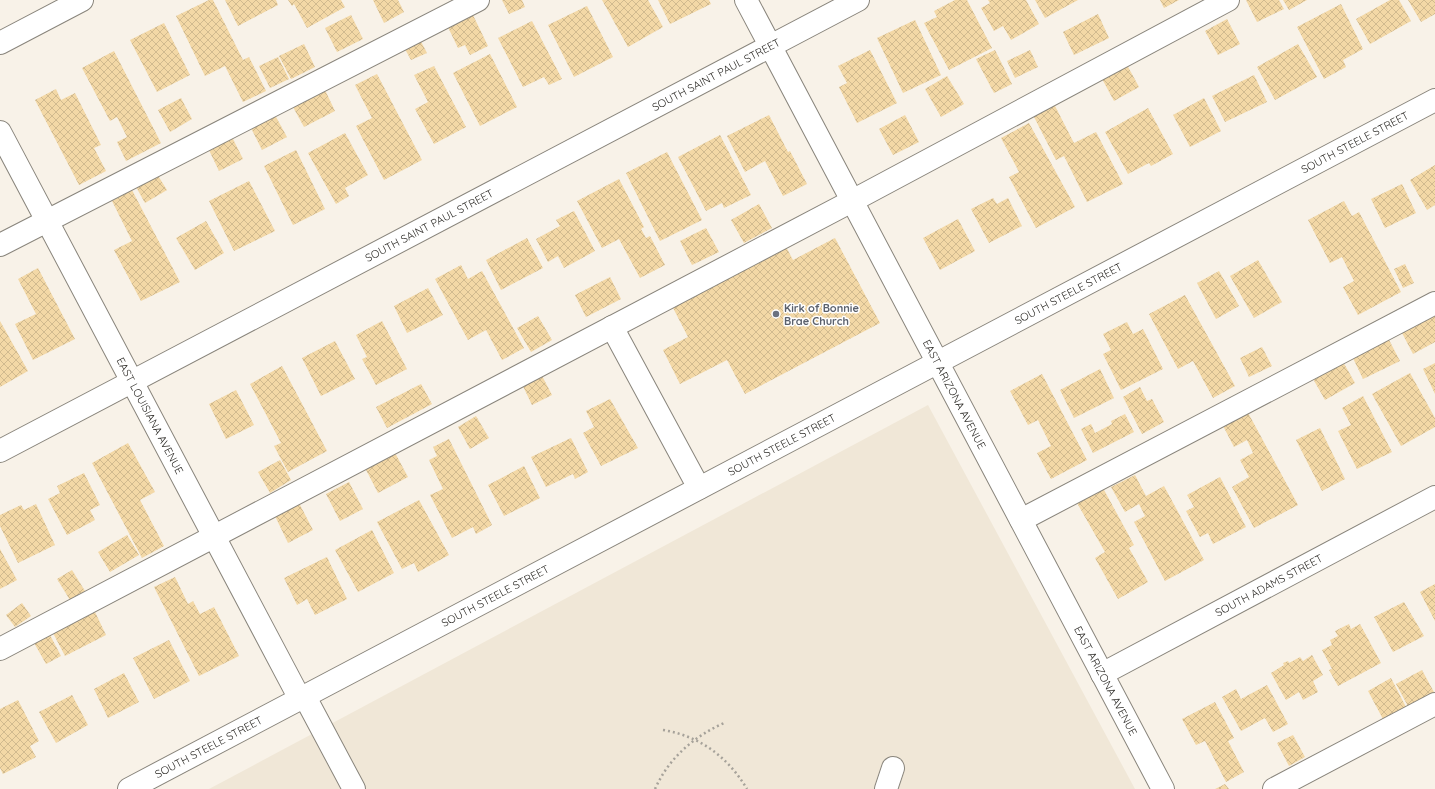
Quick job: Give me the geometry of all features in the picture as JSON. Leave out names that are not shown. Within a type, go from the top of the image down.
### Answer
[{"type":"street","points":[[0,43],[82,0]]},
{"type":"street","points":[[0,245],[46,220],[478,0]]},
{"type":"street","name":"EAST ARIZONA AVENUE","points":[[746,0],[1163,789]]},
{"type":"street","name":"SOUTH SAINT PAUL STREET","points":[[0,451],[858,0]]},
{"type":"street","points":[[0,649],[852,201],[1228,0]]},
{"type":"street","name":"SOUTH STEELE STREET","points":[[129,789],[1435,100]]},
{"type":"street","name":"EAST LOUISIANA AVENUE","points":[[0,132],[214,536],[302,698],[354,789]]},
{"type":"street","points":[[1021,520],[1435,303]]},
{"type":"street","points":[[612,327],[699,488]]},
{"type":"street","name":"SOUTH ADAMS STREET","points":[[1102,674],[1435,497]]},
{"type":"street","points":[[1274,789],[1435,704]]},
{"type":"street","points":[[886,789],[893,768]]},
{"type":"path","points":[[655,789],[668,765],[694,740],[724,723]]},
{"type":"path","points":[[663,730],[674,732],[694,740],[715,751],[737,772],[747,789]]},
{"type":"shaded area","points":[[928,405],[1135,789],[209,789]]},
{"type":"building","points":[[209,0],[213,0],[243,60],[249,57],[266,91],[243,102],[225,66],[205,76],[176,16]]},
{"type":"building","points":[[225,0],[276,0],[278,5],[238,26]]},
{"type":"building","points":[[288,0],[341,0],[345,7],[307,28],[294,4],[292,6]]},
{"type":"building","points":[[373,0],[398,0],[404,12],[384,23]]},
{"type":"building","points":[[502,0],[522,0],[525,7],[509,14]]},
{"type":"building","points":[[602,0],[648,0],[663,27],[628,47]]},
{"type":"building","points":[[658,0],[709,0],[711,4],[670,24]]},
{"type":"building","points":[[955,0],[967,0],[992,48],[949,70],[924,23],[937,17],[934,11]]},
{"type":"building","points":[[988,0],[1026,0],[1039,24],[1011,40],[1003,26],[994,31],[981,8],[990,3]]},
{"type":"building","points":[[1035,0],[1078,0],[1045,18]]},
{"type":"building","points":[[1160,0],[1179,0],[1164,8]]},
{"type":"building","points":[[1246,0],[1279,0],[1284,9],[1257,22]]},
{"type":"building","points":[[1283,0],[1307,0],[1289,10]]},
{"type":"building","points":[[1390,0],[1399,0],[1411,21],[1370,44],[1356,19]]},
{"type":"building","points":[[1408,0],[1435,0],[1435,14],[1421,22]]},
{"type":"building","points":[[1341,4],[1363,49],[1343,60],[1346,67],[1324,79],[1297,27]]},
{"type":"building","points":[[587,6],[613,57],[574,77],[548,25]]},
{"type":"building","points":[[470,9],[488,46],[470,55],[465,45],[458,48],[445,21]]},
{"type":"building","points":[[1098,14],[1109,38],[1074,55],[1063,32]]},
{"type":"building","points":[[351,15],[363,39],[337,52],[325,28]]},
{"type":"building","points":[[1227,19],[1240,44],[1218,55],[1205,31]]},
{"type":"building","points":[[915,20],[941,75],[903,93],[877,38]]},
{"type":"building","points":[[532,21],[562,79],[549,85],[544,77],[523,87],[498,38]]},
{"type":"building","points":[[164,23],[190,75],[157,92],[130,40]]},
{"type":"building","points":[[417,34],[427,53],[411,60],[401,42]]},
{"type":"building","points":[[304,44],[315,67],[291,79],[279,56]]},
{"type":"building","points":[[1298,44],[1317,77],[1275,100],[1257,67]]},
{"type":"building","points":[[870,50],[897,103],[857,123],[839,87],[847,83],[838,66]]},
{"type":"building","points":[[995,50],[1012,84],[994,93],[976,59]]},
{"type":"building","points":[[1030,50],[1038,67],[1015,78],[1007,61]]},
{"type":"building","points":[[114,51],[161,143],[126,161],[117,142],[127,137],[117,117],[110,121],[82,68]]},
{"type":"building","points":[[490,54],[517,107],[480,126],[453,73]]},
{"type":"building","points":[[278,57],[289,79],[270,88],[259,66]]},
{"type":"building","points":[[1126,63],[1139,87],[1114,101],[1101,77]]},
{"type":"building","points":[[434,66],[466,127],[434,144],[415,109],[428,102],[414,75]]},
{"type":"building","points":[[377,74],[422,160],[384,180],[356,126],[372,118],[355,85]]},
{"type":"building","points":[[1254,75],[1267,102],[1225,122],[1212,96]]},
{"type":"building","points":[[947,76],[964,104],[941,117],[925,89]]},
{"type":"building","points":[[56,89],[61,100],[75,93],[101,145],[94,148],[106,171],[79,185],[35,100]]},
{"type":"building","points":[[325,90],[335,111],[304,127],[293,107]]},
{"type":"building","points":[[181,98],[192,119],[170,132],[158,110]]},
{"type":"building","points":[[1204,98],[1221,131],[1190,147],[1173,115]]},
{"type":"building","points":[[1054,104],[1074,143],[1096,132],[1123,184],[1087,202],[1064,156],[1056,160],[1033,115]]},
{"type":"building","points":[[1148,108],[1173,154],[1151,166],[1149,163],[1128,174],[1105,132]]},
{"type":"building","points":[[275,115],[287,137],[262,150],[251,128]]},
{"type":"building","points":[[769,115],[788,152],[790,151],[807,184],[783,196],[765,161],[745,172],[727,136]]},
{"type":"building","points":[[905,115],[919,142],[893,155],[879,129]]},
{"type":"building","points":[[1029,123],[1075,207],[1036,228],[1009,177],[1019,172],[1001,138]]},
{"type":"building","points":[[345,133],[368,175],[345,188],[349,196],[336,204],[308,153]]},
{"type":"building","points":[[231,135],[243,159],[219,171],[207,146]]},
{"type":"building","points":[[720,135],[751,195],[724,208],[722,203],[706,211],[678,157]]},
{"type":"building","points":[[296,150],[325,209],[293,225],[264,166]]},
{"type":"building","points":[[667,152],[702,220],[660,241],[626,173]]},
{"type":"building","points":[[1435,165],[1435,205],[1427,210],[1410,180]]},
{"type":"building","points":[[157,174],[167,190],[145,203],[136,187]]},
{"type":"building","points":[[619,179],[644,227],[641,229],[646,238],[650,236],[665,265],[640,278],[619,239],[602,248],[577,201]]},
{"type":"building","points":[[249,181],[275,231],[234,251],[209,201]]},
{"type":"building","points":[[1402,184],[1416,213],[1385,228],[1371,199]]},
{"type":"building","points":[[132,190],[180,282],[141,301],[114,250],[132,241],[112,201]]},
{"type":"building","points":[[993,198],[997,204],[1008,198],[1022,226],[989,243],[971,209]]},
{"type":"building","points":[[1344,201],[1352,216],[1359,212],[1401,292],[1358,315],[1343,287],[1354,281],[1342,257],[1330,263],[1308,220]]},
{"type":"building","points":[[759,204],[772,228],[744,243],[731,220]]},
{"type":"building","points":[[574,211],[595,251],[564,268],[558,256],[548,262],[536,239],[560,226],[556,220]]},
{"type":"building","points":[[958,219],[975,251],[940,270],[923,238]]},
{"type":"building","points":[[206,221],[224,253],[195,270],[176,238]]},
{"type":"building","points":[[706,228],[719,252],[692,265],[680,241]]},
{"type":"building","points":[[527,238],[543,268],[501,290],[486,260]]},
{"type":"building","name":"Kirk of Bonnie Brae Church","points":[[835,238],[880,323],[745,394],[727,360],[680,384],[663,350],[688,337],[671,304],[785,245],[793,260]]},
{"type":"building","points":[[1258,260],[1282,302],[1254,318],[1230,276]]},
{"type":"building","points":[[1405,264],[1414,283],[1403,288],[1394,269]]},
{"type":"building","points":[[461,265],[468,279],[482,271],[524,348],[502,360],[486,330],[468,340],[435,279]]},
{"type":"building","points":[[38,268],[75,339],[33,360],[15,324],[36,314],[18,279]]},
{"type":"building","points":[[1219,271],[1239,306],[1216,319],[1197,283]]},
{"type":"building","points":[[610,277],[621,299],[586,317],[575,295]]},
{"type":"building","points":[[428,288],[443,315],[407,333],[394,306]]},
{"type":"building","points":[[1185,295],[1235,386],[1213,398],[1193,361],[1178,369],[1149,314]]},
{"type":"building","points":[[1435,312],[1435,342],[1413,354],[1401,331]]},
{"type":"building","points":[[538,316],[552,340],[531,352],[517,328]]},
{"type":"building","points":[[0,321],[28,371],[0,387]]},
{"type":"building","points":[[382,321],[407,369],[376,385],[362,359],[367,357],[356,335]]},
{"type":"building","points":[[1127,322],[1133,334],[1143,329],[1163,369],[1121,390],[1103,354],[1111,350],[1103,334]]},
{"type":"building","points":[[1387,336],[1400,361],[1363,379],[1351,354]]},
{"type":"building","points":[[335,341],[355,379],[321,396],[302,358]]},
{"type":"building","points":[[1262,347],[1272,366],[1249,377],[1240,358]]},
{"type":"building","points":[[1342,360],[1355,383],[1325,400],[1312,377]]},
{"type":"building","points":[[1435,363],[1435,394],[1423,369]]},
{"type":"building","points":[[282,366],[327,451],[288,472],[274,446],[281,443],[250,384]]},
{"type":"building","points":[[1100,369],[1114,398],[1074,418],[1060,390]]},
{"type":"building","points":[[539,370],[552,395],[532,405],[520,380]]},
{"type":"building","points":[[1410,373],[1435,418],[1435,427],[1401,446],[1372,394]]},
{"type":"building","points":[[1042,374],[1087,460],[1051,479],[1037,453],[1051,446],[1038,420],[1028,425],[1010,391]]},
{"type":"building","points":[[421,384],[432,404],[387,428],[376,407]]},
{"type":"building","points":[[1140,387],[1147,401],[1152,399],[1164,422],[1142,434],[1123,397]]},
{"type":"building","points":[[236,390],[254,425],[226,439],[209,404]]},
{"type":"building","points":[[1363,396],[1392,452],[1357,469],[1338,431],[1351,425],[1342,408]]},
{"type":"building","points":[[610,399],[638,448],[601,466],[583,433],[594,427],[586,411]]},
{"type":"building","points":[[1246,409],[1298,505],[1254,528],[1232,487],[1249,477],[1240,460],[1253,453],[1247,440],[1234,447],[1221,422]]},
{"type":"building","points":[[1125,414],[1134,432],[1093,453],[1081,429],[1091,424],[1095,433],[1112,424],[1111,421]]},
{"type":"building","points":[[476,416],[489,438],[470,449],[458,427]]},
{"type":"building","points":[[1320,428],[1345,479],[1322,491],[1296,440]]},
{"type":"building","points":[[571,438],[588,472],[575,479],[573,474],[546,487],[531,457]]},
{"type":"building","points":[[449,439],[492,525],[476,534],[473,527],[452,538],[430,495],[443,489],[429,460],[437,456],[433,447]]},
{"type":"building","points":[[128,443],[155,492],[140,500],[164,546],[142,558],[92,463]]},
{"type":"building","points":[[394,451],[408,477],[378,493],[364,466]]},
{"type":"building","points":[[280,460],[291,480],[270,493],[258,472]]},
{"type":"building","points":[[524,466],[540,498],[504,516],[488,485]]},
{"type":"building","points":[[84,473],[100,505],[90,510],[95,520],[67,535],[48,499],[60,493],[57,486]]},
{"type":"building","points":[[1135,475],[1146,496],[1164,486],[1204,560],[1165,581],[1134,522],[1145,516],[1139,504],[1125,512],[1111,487]]},
{"type":"building","points":[[1220,477],[1246,527],[1213,544],[1208,533],[1200,537],[1186,511],[1194,507],[1187,495]]},
{"type":"building","points":[[349,482],[363,509],[340,521],[326,494]]},
{"type":"building","points":[[1103,488],[1134,545],[1129,548],[1148,582],[1118,599],[1095,558],[1105,552],[1077,503]]},
{"type":"building","points":[[419,500],[449,555],[418,572],[414,563],[402,569],[377,522]]},
{"type":"building","points":[[298,501],[313,530],[288,543],[274,514]]},
{"type":"building","points":[[36,504],[55,545],[18,563],[0,526],[0,515],[21,505],[24,510]]},
{"type":"building","points":[[372,530],[394,573],[358,592],[335,550]]},
{"type":"building","points":[[127,535],[139,555],[110,572],[98,552]]},
{"type":"building","points":[[0,549],[17,580],[0,589]]},
{"type":"building","points":[[327,557],[347,599],[315,615],[307,599],[297,605],[284,578]]},
{"type":"building","points":[[72,570],[85,591],[70,600],[57,579]]},
{"type":"building","points":[[175,577],[188,604],[193,601],[200,614],[214,607],[239,656],[199,676],[154,587]]},
{"type":"building","points":[[1435,584],[1435,621],[1420,592]]},
{"type":"building","points":[[1404,602],[1424,636],[1393,652],[1374,617]]},
{"type":"building","points":[[22,603],[31,616],[15,627],[6,615]]},
{"type":"building","points":[[95,612],[106,635],[65,656],[53,633]]},
{"type":"building","points":[[1349,624],[1351,629],[1360,624],[1381,663],[1338,686],[1329,670],[1332,669],[1322,650],[1332,645],[1330,640],[1338,636],[1335,631]]},
{"type":"building","points":[[49,633],[61,656],[46,664],[33,641]]},
{"type":"building","points":[[169,640],[190,681],[154,699],[133,658]]},
{"type":"building","points":[[1312,655],[1323,675],[1313,681],[1318,692],[1303,700],[1299,692],[1286,700],[1271,673],[1284,665],[1283,663],[1288,661],[1289,663],[1300,657],[1303,661]]},
{"type":"building","points":[[1422,670],[1435,694],[1409,708],[1396,684]]},
{"type":"building","points":[[124,673],[139,702],[108,718],[94,689]]},
{"type":"building","points":[[1391,678],[1407,709],[1384,721],[1368,691]]},
{"type":"building","points":[[1267,685],[1288,724],[1273,732],[1265,718],[1241,731],[1222,697],[1236,689],[1241,699]]},
{"type":"building","points":[[72,695],[88,725],[56,743],[39,712]]},
{"type":"building","points":[[18,700],[39,741],[30,746],[36,757],[3,774],[0,768],[0,709]]},
{"type":"building","points":[[1215,702],[1234,738],[1228,741],[1244,772],[1226,782],[1205,741],[1196,745],[1182,719]]},
{"type":"building","points":[[1293,735],[1305,757],[1289,766],[1277,743]]},
{"type":"building","points":[[1225,784],[1229,789],[1215,789]]},
{"type":"place","name":"Kirk of Bonnie Brae Church","points":[[776,314]]}]
